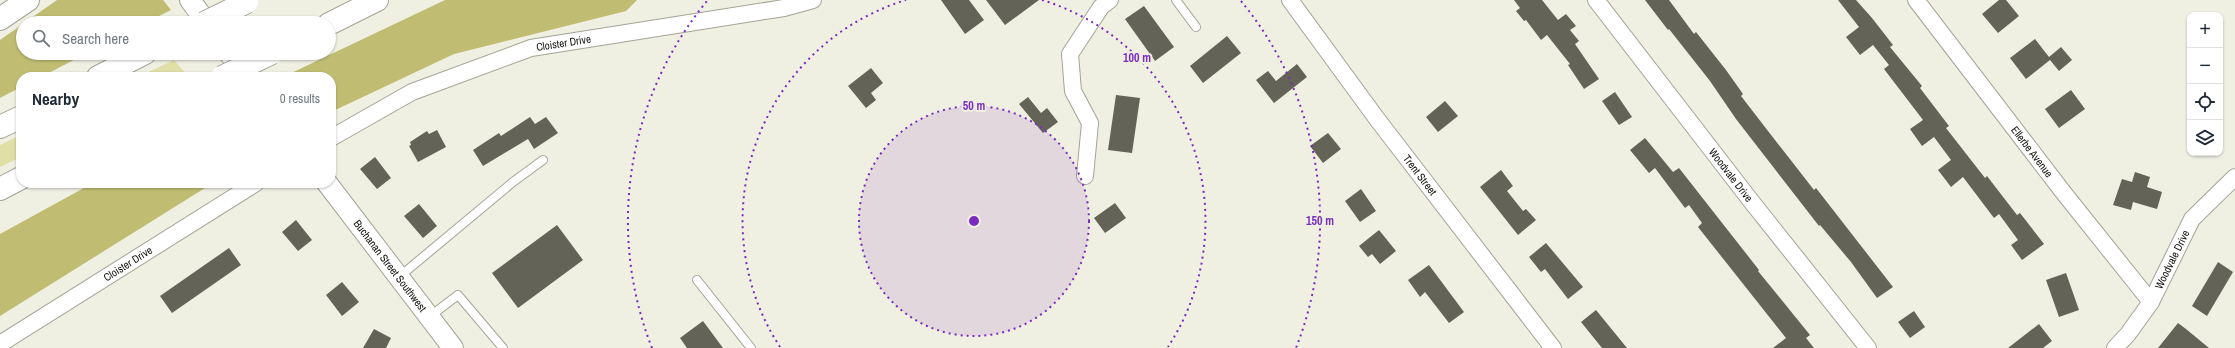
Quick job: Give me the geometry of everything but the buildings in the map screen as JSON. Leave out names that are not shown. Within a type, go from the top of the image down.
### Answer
[{"type":"main road","points":[[0,19],[28,0]]},
{"type":"main road","points":[[336,20],[377,0]]},
{"type":"main road","points":[[219,16],[248,1]]},
{"type":"main road","points":[[108,72],[131,60]]},
{"type":"main road","points":[[232,72],[257,60]]},
{"type":"main road","points":[[0,127],[16,119]]},
{"type":"main road","points":[[0,189],[16,181]]},
{"type":"street","points":[[190,0],[201,16]]},
{"type":"street","name":"Cloister Drive","points":[[336,135],[412,92],[531,48],[784,8],[813,0]]},
{"type":"street","name":"Trent Street","points":[[1290,0],[1377,119],[1553,348]]},
{"type":"street","name":"Woodvale Drive","points":[[1596,0],[1751,202],[1868,348]]},
{"type":"street","name":"Ellerbe Avenue","points":[[1916,0],[2063,192],[2151,302]]},
{"type":"street","points":[[1086,176],[1090,123],[1073,91],[1070,54],[1102,2]]},
{"type":"street","points":[[234,60],[243,72]]},
{"type":"street","name":"Woodvale Drive","points":[[2115,348],[2128,334],[2151,302],[2192,219],[2235,177]]},
{"type":"street","name":"Cloister Drive","points":[[0,344],[248,188]]},
{"type":"street","name":"Buchanan Street Southwest","points":[[331,188],[453,348]]},
{"type":"lane","points":[[1176,0],[1196,27]]},
{"type":"lane","points":[[399,277],[513,182],[543,160]]},
{"type":"lane","points":[[697,280],[751,348]]},
{"type":"lane","points":[[429,317],[458,294],[503,348]]},
{"type":"shaded area","points":[[57,0],[163,0],[171,10],[159,16],[34,16]]},
{"type":"shaded area","points":[[445,0],[637,0],[626,11],[454,54],[336,110],[336,72],[294,72],[319,60],[336,60],[336,52]]},
{"type":"shaded area","points":[[16,29],[16,60],[74,60],[51,72],[16,72],[16,90],[0,98],[0,40]]},
{"type":"shaded area","points":[[174,60],[184,72],[149,72]]},
{"type":"shaded area","points":[[16,137],[16,159],[0,167],[0,145]]},
{"type":"shaded area","points":[[84,188],[205,188],[0,316],[0,234]]}]
